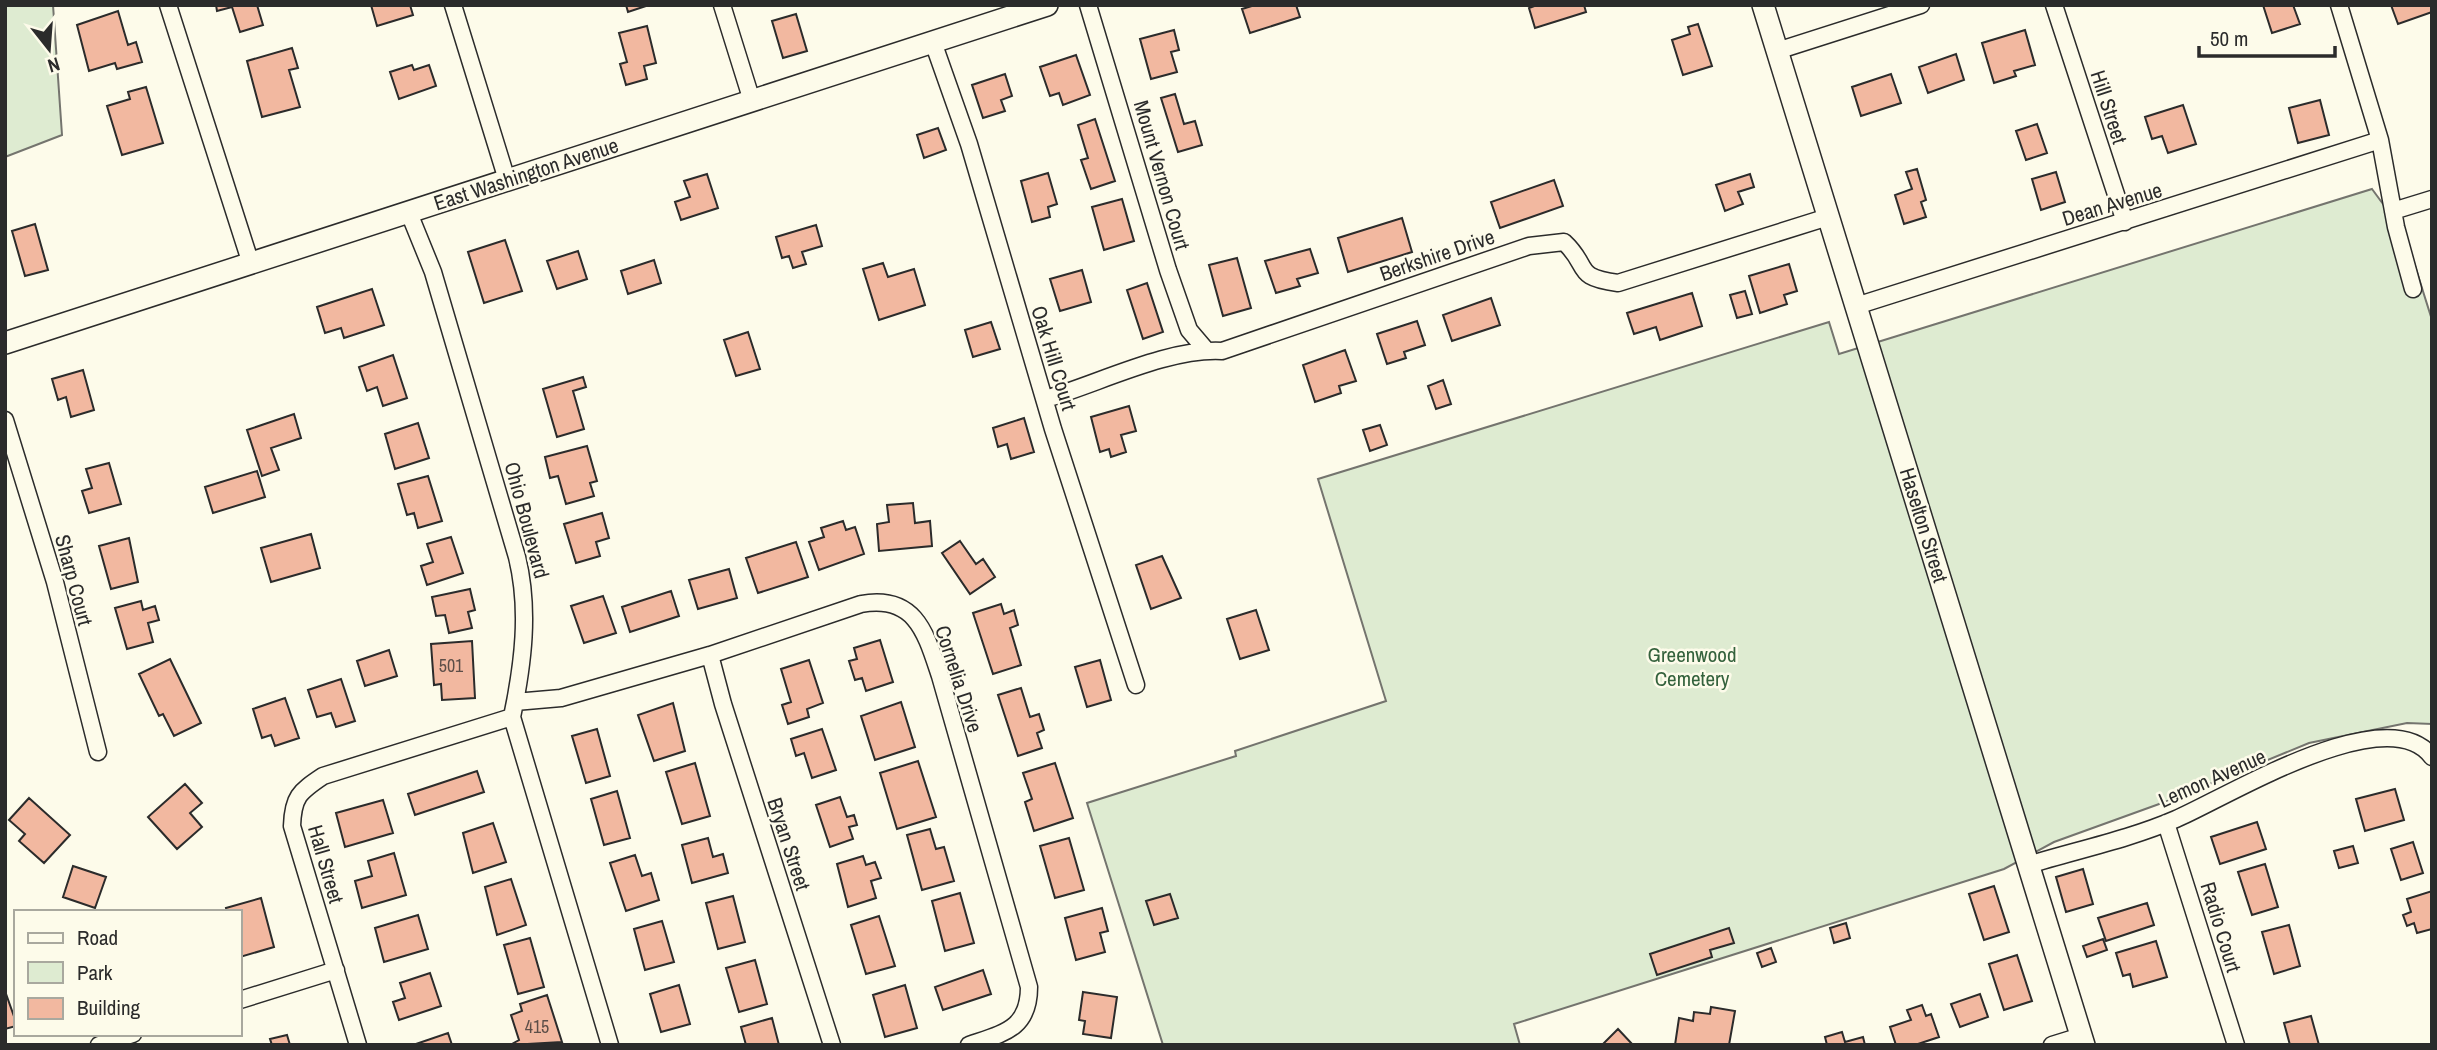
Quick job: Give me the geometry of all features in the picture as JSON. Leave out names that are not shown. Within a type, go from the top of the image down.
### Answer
[{"type":"street","points":[[168,5],[251,264]]},
{"type":"street","points":[[453,5],[508,180]]},
{"type":"street","points":[[722,5],[752,101]]},
{"type":"street","name":"East Washington Avenue","points":[[5,343],[933,42],[1021,9],[1047,5]]},
{"type":"street","name":"Mount Vernon Court","points":[[1088,5],[1168,270],[1189,330],[1206,350]]},
{"type":"street","name":"Haselton Street","points":[[1763,5],[2083,1041]]},
{"type":"street","points":[[1777,51],[1921,5]]},
{"type":"street","name":"Hill Street","points":[[2054,5],[2124,222]]},
{"type":"street","points":[[2339,5],[2380,140],[2393,211],[2413,289]]},
{"type":"street","name":"Oak Hill Court","points":[[933,42],[970,144],[1045,399],[1136,685]]},
{"type":"street","name":"Dean Avenue","points":[[1856,306],[2380,140]]},
{"type":"street","points":[[2393,211],[2432,199]]},
{"type":"street","name":"Ohio Boulevard","points":[[409,213],[433,272],[492,465],[524,588],[525,613],[513,709],[610,1045]]},
{"type":"street","name":"Berkshire Drive","points":[[1045,399],[1083,388],[1123,371],[1206,350],[1222,351],[1529,246],[1564,242],[1572,249],[1585,274],[1618,283],[1828,216]]},
{"type":"street","name":"Sharp Court","points":[[5,420],[55,582],[98,752]]},
{"type":"street","name":"Cornelia Drive","points":[[513,709],[710,655],[868,603],[893,604],[916,617],[927,636],[940,676],[1029,987],[1029,1003],[1017,1024],[1004,1033],[969,1045]]},
{"type":"street","name":"Bryan Street","points":[[710,655],[723,704],[832,1045]]},
{"type":"street","name":"Hall Street","points":[[358,1045],[292,826],[293,804],[304,789],[323,776],[513,709]]},
{"type":"street","name":"Lemon Avenue","points":[[2028,865],[2166,823],[2247,784],[2331,750],[2379,737],[2414,743],[2432,757]]},
{"type":"street","name":"Radio Court","points":[[2166,823],[2236,1045]]},
{"type":"street","points":[[242,999],[335,970]]},
{"type":"street","points":[[110,1043],[128,1036]]},
{"type":"street","points":[[2052,1045],[2083,1041]]},
{"type":"green space","points":[[5,5],[53,5],[62,135],[5,157]]},
{"type":"green space","name":"Greenwood Cemetery","points":[[2372,189],[2405,234],[2432,320],[2432,724],[2407,723],[2309,743],[2173,799],[2054,842],[2004,869],[1514,1024],[1520,1045],[1163,1045],[1087,803],[1236,756],[1235,751],[1386,701],[1318,479],[1829,322],[1839,354]]},
{"type":"building","points":[[216,5],[257,5],[263,25],[240,32],[232,7],[217,11]]},
{"type":"building","points":[[371,5],[410,5],[413,15],[377,26]]},
{"type":"building","points":[[626,5],[649,5],[628,12]]},
{"type":"building","points":[[1255,5],[1296,5],[1300,17],[1250,33],[1242,9]]},
{"type":"building","points":[[1537,5],[1584,5],[1586,12],[1535,28],[1529,8]]},
{"type":"building","points":[[2263,5],[2293,5],[2300,24],[2272,33]]},
{"type":"building","points":[[2391,5],[2432,5],[2432,12],[2398,24]]},
{"type":"building","points":[[118,11],[128,45],[136,42],[142,62],[117,69],[115,63],[89,71],[77,25]]},
{"type":"building","points":[[796,14],[807,51],[783,58],[772,21]]},
{"type":"building","points":[[1698,24],[1712,66],[1683,75],[1672,40],[1690,34],[1688,27]]},
{"type":"building","points":[[647,26],[656,63],[644,66],[647,79],[626,85],[620,64],[627,62],[619,33]]},
{"type":"building","points":[[1174,30],[1179,50],[1171,52],[1177,72],[1151,79],[1140,39]]},
{"type":"building","points":[[2025,30],[2035,65],[2014,71],[2016,76],[1994,83],[1982,43]]},
{"type":"building","points":[[292,48],[298,68],[289,70],[300,107],[262,117],[247,61]]},
{"type":"building","points":[[1956,54],[1964,80],[1928,93],[1919,67]]},
{"type":"building","points":[[1076,55],[1090,95],[1063,105],[1059,93],[1050,96],[1040,67]]},
{"type":"building","points":[[412,65],[414,70],[429,65],[436,86],[399,99],[390,72]]},
{"type":"building","points":[[1005,74],[1012,96],[1001,100],[1005,111],[983,118],[972,85]]},
{"type":"building","points":[[1891,74],[1901,103],[1861,116],[1852,87]]},
{"type":"building","points":[[146,87],[163,143],[122,155],[107,106],[130,99],[128,92]]},
{"type":"building","points":[[1175,94],[1184,124],[1195,121],[1202,145],[1178,152],[1161,98]]},
{"type":"building","points":[[2320,100],[2329,135],[2298,143],[2289,108]]},
{"type":"building","points":[[2183,105],[2196,144],[2168,153],[2162,136],[2152,139],[2145,117]]},
{"type":"building","points":[[1095,119],[1115,181],[1091,189],[1081,160],[1088,158],[1078,125]]},
{"type":"building","points":[[2037,124],[2047,153],[2026,160],[2016,131]]},
{"type":"building","points":[[938,128],[946,150],[924,158],[917,135]]},
{"type":"building","points":[[1917,169],[1926,200],[1921,202],[1926,217],[1904,224],[1895,195],[1912,189],[1906,172]]},
{"type":"building","points":[[2056,172],[2065,202],[2041,210],[2032,179]]},
{"type":"building","points":[[1048,173],[1057,204],[1048,207],[1050,217],[1032,222],[1021,181]]},
{"type":"building","points":[[707,174],[718,208],[681,220],[675,202],[690,197],[684,181]]},
{"type":"building","points":[[1750,174],[1754,187],[1738,192],[1743,204],[1725,211],[1716,185]]},
{"type":"building","points":[[1554,180],[1563,206],[1500,228],[1491,202]]},
{"type":"building","points":[[1122,199],[1134,241],[1104,250],[1092,207]]},
{"type":"building","points":[[1402,218],[1412,252],[1348,272],[1338,238]]},
{"type":"building","points":[[35,224],[48,270],[25,276],[12,231]]},
{"type":"building","points":[[816,225],[822,246],[802,252],[806,264],[793,268],[789,256],[782,258],[776,237]]},
{"type":"building","points":[[505,240],[522,291],[484,303],[468,252]]},
{"type":"building","points":[[1310,249],[1318,273],[1297,279],[1300,286],[1276,293],[1265,261]]},
{"type":"building","points":[[578,251],[587,279],[557,289],[547,261]]},
{"type":"building","points":[[1237,258],[1251,308],[1223,316],[1209,265]]},
{"type":"building","points":[[654,260],[661,283],[628,294],[621,271]]},
{"type":"building","points":[[883,263],[888,277],[914,269],[925,305],[879,320],[863,269]]},
{"type":"building","points":[[1789,264],[1797,291],[1784,295],[1787,304],[1760,313],[1749,276]]},
{"type":"building","points":[[1082,270],[1091,302],[1060,311],[1050,279]]},
{"type":"building","points":[[1147,283],[1163,332],[1143,339],[1127,290]]},
{"type":"building","points":[[372,289],[384,325],[344,338],[341,328],[325,333],[317,307]]},
{"type":"building","points":[[1745,291],[1752,314],[1737,318],[1730,295]]},
{"type":"building","points":[[1692,293],[1702,326],[1660,340],[1656,327],[1634,334],[1627,313]]},
{"type":"building","points":[[1491,298],[1500,325],[1452,341],[1443,315]]},
{"type":"building","points":[[1417,321],[1425,345],[1404,352],[1406,358],[1387,364],[1377,334]]},
{"type":"building","points":[[991,322],[1000,349],[973,357],[965,330]]},
{"type":"building","points":[[748,332],[760,369],[736,376],[724,340]]},
{"type":"building","points":[[1345,350],[1356,381],[1339,386],[1341,393],[1315,402],[1303,365]]},
{"type":"building","points":[[393,355],[407,398],[383,406],[377,387],[367,391],[359,367]]},
{"type":"building","points":[[83,370],[94,410],[71,417],[66,397],[58,400],[52,379]]},
{"type":"building","points":[[583,377],[586,387],[573,391],[584,429],[557,437],[543,389]]},
{"type":"building","points":[[1443,380],[1451,404],[1436,409],[1428,386]]},
{"type":"building","points":[[1129,406],[1136,431],[1121,435],[1126,452],[1111,457],[1109,449],[1100,452],[1091,417]]},
{"type":"building","points":[[294,414],[301,438],[271,448],[279,470],[262,476],[247,430]]},
{"type":"building","points":[[1024,418],[1034,452],[1011,459],[1007,444],[998,447],[993,428]]},
{"type":"building","points":[[418,423],[429,458],[395,469],[385,434]]},
{"type":"building","points":[[1380,425],[1387,445],[1370,451],[1363,430]]},
{"type":"building","points":[[587,446],[597,481],[590,483],[594,496],[566,504],[558,476],[550,478],[545,457]]},
{"type":"building","points":[[109,463],[121,504],[89,513],[82,491],[92,488],[86,469]]},
{"type":"building","points":[[257,471],[265,497],[213,513],[205,487]]},
{"type":"building","points":[[428,476],[442,521],[418,528],[414,513],[407,515],[398,484]]},
{"type":"building","points":[[913,503],[915,523],[930,521],[932,546],[879,551],[877,524],[889,522],[887,505]]},
{"type":"building","points":[[602,513],[609,538],[596,542],[600,556],[576,563],[564,524]]},
{"type":"building","points":[[843,521],[846,530],[855,527],[864,554],[819,570],[809,542],[824,537],[821,528]]},
{"type":"building","points":[[311,534],[320,568],[271,582],[261,548]]},
{"type":"building","points":[[451,537],[463,573],[427,585],[421,566],[433,562],[427,544]]},
{"type":"building","points":[[129,538],[138,582],[111,589],[99,546]]},
{"type":"building","points":[[960,541],[976,564],[983,559],[995,577],[970,594],[942,553]]},
{"type":"building","points":[[796,542],[808,577],[758,593],[746,558]]},
{"type":"building","points":[[1162,556],[1181,598],[1151,609],[1136,565]]},
{"type":"building","points":[[729,569],[737,598],[698,609],[689,580]]},
{"type":"building","points":[[470,589],[475,610],[468,612],[472,628],[449,633],[445,615],[436,616],[432,597]]},
{"type":"building","points":[[671,591],[679,616],[630,632],[622,607]]},
{"type":"building","points":[[603,596],[616,633],[584,643],[571,606]]},
{"type":"building","points":[[141,601],[143,610],[155,606],[159,620],[148,623],[153,642],[127,649],[115,608]]},
{"type":"building","points":[[1001,604],[1004,614],[1014,610],[1018,625],[1010,628],[1021,665],[993,674],[973,613]]},
{"type":"building","points":[[1256,610],[1269,650],[1240,659],[1227,619]]},
{"type":"building","points":[[880,640],[893,682],[866,691],[862,678],[855,680],[849,661],[857,659],[854,648]]},
{"type":"building","points":[[472,641],[475,698],[442,700],[441,684],[434,685],[431,644]]},
{"type":"building","points":[[389,650],[397,676],[365,686],[357,661]]},
{"type":"building","points":[[170,659],[201,723],[174,736],[163,714],[159,716],[139,674]]},
{"type":"building","points":[[809,660],[823,703],[807,709],[809,717],[788,724],[782,705],[791,702],[781,669]]},
{"type":"building","points":[[1100,660],[1111,700],[1087,707],[1075,667]]},
{"type":"building","points":[[341,679],[355,721],[336,727],[331,713],[317,717],[308,690]]},
{"type":"building","points":[[1021,688],[1030,717],[1039,714],[1044,730],[1037,733],[1042,748],[1018,756],[998,695]]},
{"type":"building","points":[[285,698],[299,738],[275,746],[271,735],[262,738],[253,709]]},
{"type":"building","points":[[901,702],[915,747],[875,760],[861,716]]},
{"type":"building","points":[[673,703],[685,751],[654,761],[638,715]]},
{"type":"building","points":[[597,729],[610,776],[586,783],[572,736]]},
{"type":"building","points":[[822,729],[836,770],[812,778],[804,753],[796,756],[791,739]]},
{"type":"building","points":[[918,761],[936,817],[897,829],[880,773]]},
{"type":"building","points":[[695,763],[710,816],[682,824],[666,772]]},
{"type":"building","points":[[1055,763],[1073,818],[1034,831],[1025,802],[1032,799],[1023,773]]},
{"type":"building","points":[[477,771],[484,792],[415,815],[408,794]]},
{"type":"building","points":[[185,784],[202,803],[190,813],[202,827],[177,849],[148,817]]},
{"type":"building","points":[[2395,789],[2404,820],[2365,831],[2356,799]]},
{"type":"building","points":[[617,791],[630,838],[604,845],[591,799]]},
{"type":"building","points":[[840,797],[847,817],[854,815],[857,825],[849,827],[853,839],[830,847],[816,805]]},
{"type":"building","points":[[29,798],[70,835],[44,863],[19,841],[25,834],[9,820]]},
{"type":"building","points":[[383,800],[393,833],[345,847],[336,813]]},
{"type":"building","points":[[2257,822],[2266,849],[2220,864],[2211,837]]},
{"type":"building","points":[[493,823],[506,862],[473,873],[463,833]]},
{"type":"building","points":[[930,829],[936,849],[944,847],[954,881],[922,890],[907,835]]},
{"type":"building","points":[[708,838],[713,857],[723,854],[728,873],[692,883],[682,845]]},
{"type":"building","points":[[1069,838],[1084,890],[1055,898],[1040,846]]},
{"type":"building","points":[[2413,842],[2423,873],[2401,880],[2391,849]]},
{"type":"building","points":[[2353,846],[2358,863],[2339,868],[2334,851]]},
{"type":"building","points":[[394,853],[406,895],[362,908],[355,881],[372,876],[368,861]]},
{"type":"building","points":[[635,855],[642,876],[651,873],[659,900],[626,911],[610,863]]},
{"type":"building","points":[[863,856],[866,865],[875,862],[881,878],[871,881],[876,898],[848,907],[837,864]]},
{"type":"building","points":[[2265,864],[2278,907],[2252,915],[2238,872]]},
{"type":"building","points":[[73,866],[106,877],[95,908],[63,897]]},
{"type":"building","points":[[2083,869],[2093,904],[2066,912],[2056,877]]},
{"type":"building","points":[[511,879],[526,925],[497,935],[485,887]]},
{"type":"building","points":[[1994,886],[2009,932],[1984,940],[1969,894]]},
{"type":"building","points":[[2432,891],[2432,929],[2417,933],[2414,923],[2407,926],[2403,915],[2411,912],[2407,899]]},
{"type":"building","points":[[960,893],[974,943],[945,951],[932,901]]},
{"type":"building","points":[[1170,894],[1178,918],[1154,925],[1146,901]]},
{"type":"building","points":[[733,896],[745,942],[718,949],[706,903]]},
{"type":"building","points":[[261,898],[274,947],[242,956],[242,910],[226,908]]},
{"type":"building","points":[[2147,903],[2154,925],[2106,941],[2098,918]]},
{"type":"building","points":[[1102,908],[1108,931],[1100,933],[1105,952],[1076,960],[1065,918]]},
{"type":"building","points":[[418,915],[428,949],[384,962],[375,928]]},
{"type":"building","points":[[879,916],[895,966],[866,974],[851,925]]},
{"type":"building","points":[[662,921],[674,962],[645,970],[634,929]]},
{"type":"building","points":[[1846,923],[1850,938],[1834,943],[1830,928]]},
{"type":"building","points":[[2289,925],[2300,966],[2274,974],[2262,932]]},
{"type":"building","points":[[1729,928],[1734,943],[1710,950],[1712,957],[1657,975],[1650,954]]},
{"type":"building","points":[[530,938],[544,987],[518,994],[504,945]]},
{"type":"building","points":[[2103,939],[2107,950],[2087,957],[2083,946]]},
{"type":"building","points":[[2156,941],[2167,977],[2133,987],[2130,974],[2123,976],[2116,953]]},
{"type":"building","points":[[1771,948],[1776,962],[1762,967],[1757,953]]},
{"type":"building","points":[[2017,955],[2032,1001],[2004,1010],[1989,964]]},
{"type":"building","points":[[755,960],[767,1004],[739,1012],[726,968]]},
{"type":"building","points":[[983,970],[991,994],[943,1010],[935,987]]},
{"type":"building","points":[[430,973],[441,1006],[399,1020],[393,1002],[405,998],[400,983]]},
{"type":"building","points":[[679,985],[690,1024],[661,1032],[650,994]]},
{"type":"building","points":[[905,985],[917,1028],[885,1037],[873,995]]},
{"type":"building","points":[[5,991],[14,1016],[14,1027],[5,1029]]},
{"type":"building","points":[[1083,992],[1117,997],[1111,1038],[1083,1034],[1085,1021],[1079,1020]]},
{"type":"building","points":[[1980,994],[1988,1017],[1960,1027],[1951,1004]]},
{"type":"building","points":[[547,995],[562,1042],[510,1045],[519,1040],[511,1015],[522,1011],[520,1004]]},
{"type":"building","points":[[1922,1005],[1926,1016],[1931,1014],[1939,1037],[1915,1045],[1896,1045],[1890,1027],[1911,1020],[1907,1010]]},
{"type":"building","points":[[1711,1007],[1735,1011],[1729,1045],[1675,1045],[1679,1018],[1693,1021],[1694,1012],[1710,1014]]},
{"type":"building","points":[[2311,1016],[2319,1045],[2290,1045],[2284,1023]]},
{"type":"building","points":[[772,1018],[779,1045],[746,1045],[741,1027]]},
{"type":"building","points":[[1618,1029],[1633,1045],[1602,1045]]},
{"type":"building","points":[[1842,1032],[1845,1042],[1863,1037],[1865,1045],[1827,1045],[1825,1037]]},
{"type":"building","points":[[448,1033],[452,1045],[413,1045]]},
{"type":"building","points":[[287,1035],[290,1045],[272,1045],[270,1039]]}]
